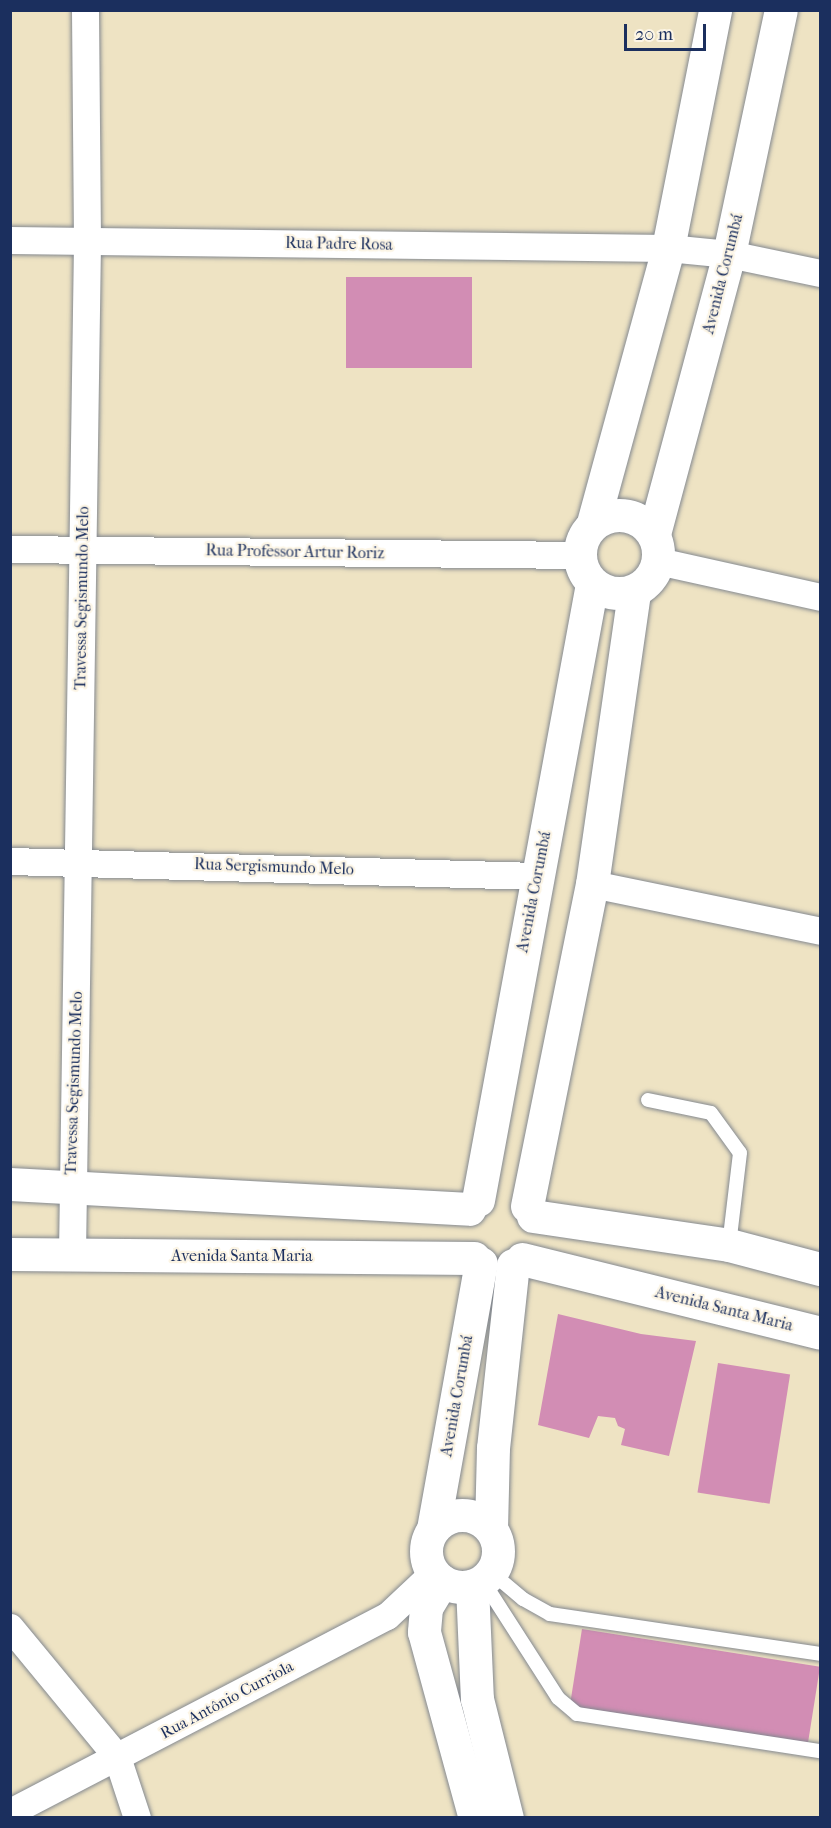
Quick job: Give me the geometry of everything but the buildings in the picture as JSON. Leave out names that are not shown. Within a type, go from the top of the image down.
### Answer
[{"type":"main road","points":[[497,1261],[535,1239],[530,1211],[592,884],[634,591],[612,594],[592,585],[582,571],[579,555],[582,538],[593,523],[668,248],[715,10]]},
{"type":"main road","name":"Avenida Corumbá","points":[[634,591],[650,580],[729,254],[781,10]]},
{"type":"main road","points":[[593,523],[614,514],[637,518],[656,548]]},
{"type":"main road","name":"Avenida Corumbá","points":[[473,1204],[592,585]]},
{"type":"main road","points":[[10,1184],[473,1204],[498,1193],[509,1195],[530,1211],[729,1245],[820,1269]]},
{"type":"main road","points":[[473,1204],[462,1234],[497,1261]]},
{"type":"main road","name":"Avenida Santa Maria","points":[[10,1254],[497,1261],[820,1333]]},
{"type":"main road","points":[[475,1818],[423,1632],[426,1608],[498,1550],[491,1529],[497,1261]]},
{"type":"main road","name":"Avenida Corumbá","points":[[433,1529],[497,1261]]},
{"type":"main road","points":[[491,1529],[473,1516],[462,1514],[452,1516],[433,1529],[426,1550],[464,1579],[477,1699],[507,1818]]},
{"type":"street","name":"Travessa Segismundo Melo","points":[[72,1254],[71,1185],[80,861],[87,240],[85,10]]},
{"type":"street","name":"Rua Padre Rosa","points":[[10,240],[668,248],[729,254]]},
{"type":"street","points":[[729,254],[820,273]]},
{"type":"street","points":[[656,548],[820,597]]},
{"type":"street","name":"Rua Professor Artur Roriz","points":[[10,549],[579,555]]},
{"type":"street","name":"Rua Sergismundo Melo","points":[[10,861],[80,861],[537,876]]},
{"type":"street","points":[[592,884],[820,931]]},
{"type":"street","name":"Rua Antônio Curriola","points":[[10,1812],[387,1616],[464,1579]]},
{"type":"street","points":[[10,1627],[117,1757],[137,1818]]},
{"type":"lane","points":[[648,1100],[711,1113],[740,1153],[729,1245]]},
{"type":"lane","points":[[464,1579],[523,1599],[550,1614],[820,1654]]},
{"type":"lane","points":[[464,1579],[558,1698],[577,1714],[820,1750]]}]
